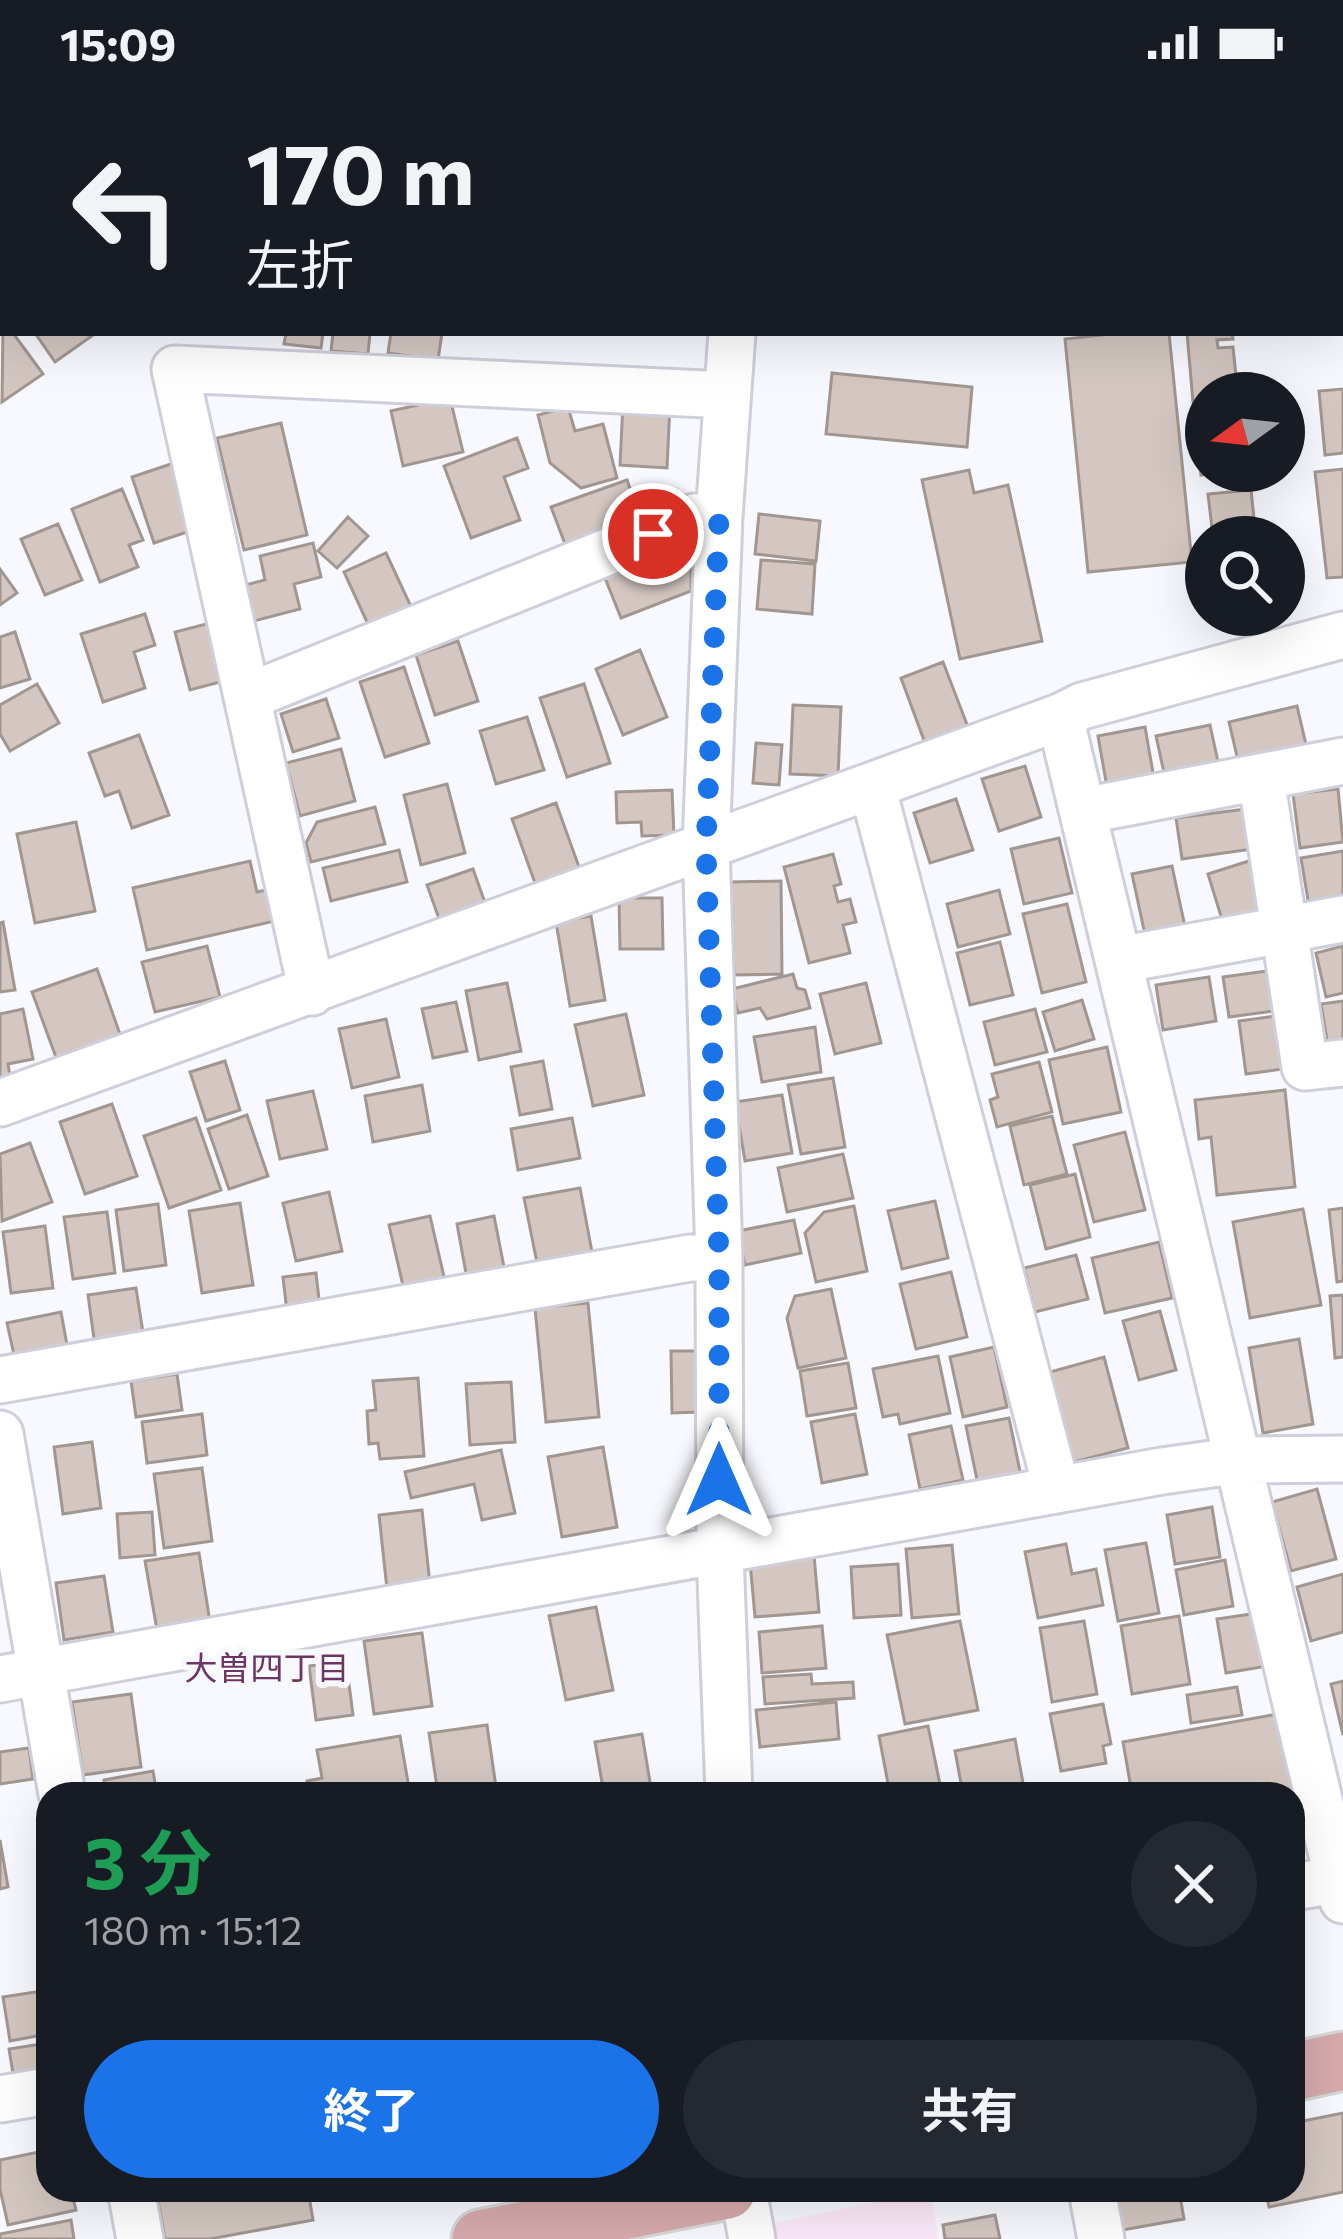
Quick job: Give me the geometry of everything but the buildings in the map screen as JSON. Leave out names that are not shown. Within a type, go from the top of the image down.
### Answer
[{"type":"main road","points":[[1305,2069],[1343,2061]]},
{"type":"main road","points":[[481,2239],[667,2202]]},
{"type":"street","points":[[729,1782],[706,846],[732,336]]},
{"type":"street","points":[[312,992],[170,351],[727,395]]},
{"type":"street","points":[[247,698],[694,517],[719,518]]},
{"type":"street","points":[[0,1103],[872,787],[1082,706],[1343,635]]},
{"type":"street","points":[[1060,717],[1240,1460],[1329,1765],[1324,1889]]},
{"type":"street","points":[[1083,811],[1343,761]]},
{"type":"street","points":[[1261,777],[1305,1067],[1343,1063]]},
{"type":"street","points":[[872,787],[1057,1490]]},
{"type":"street","points":[[1119,960],[1343,920]]},
{"type":"street","points":[[0,1380],[690,1258],[719,1258]]},
{"type":"street","points":[[0,1434],[20,1676],[58,1782]]},
{"type":"street","points":[[20,1676],[1057,1490],[1240,1460],[1343,1459]]},
{"type":"street","points":[[0,2099],[36,2093]]},
{"type":"street","points":[[133,2202],[140,2239]]},
{"type":"street","points":[[745,2202],[752,2239]]},
{"type":"street","points":[[1094,2202],[1102,2239]]},
{"type":"shaded area","points":[[874,2202],[933,2202],[938,2239],[772,2239],[770,2224]]},
{"type":"district","name":"大曽四丁目","points":[[267,1668]]},
{"type":"route","points":[[653,534],[694,517],[719,518],[706,846],[719,1258],[719,1480]]}]
